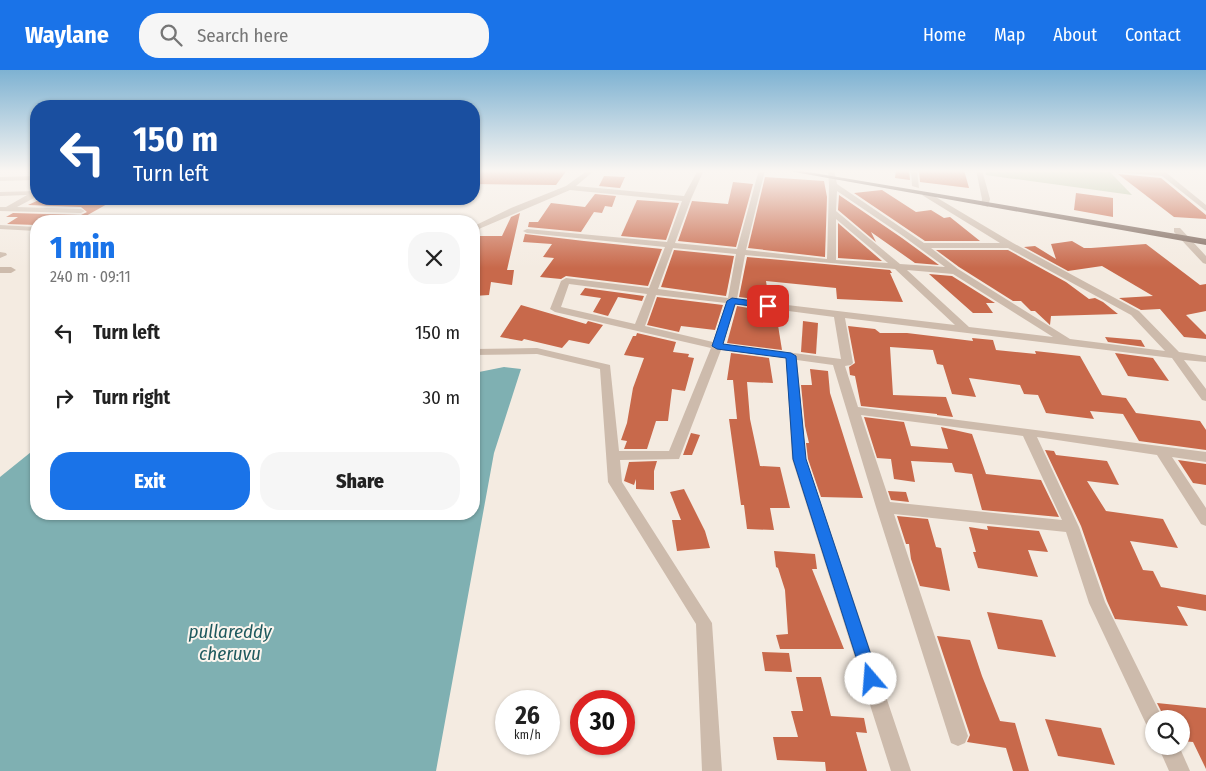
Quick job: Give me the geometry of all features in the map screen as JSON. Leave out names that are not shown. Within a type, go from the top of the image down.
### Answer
[{"type":"main road","points":[[990,203],[1206,242]]},
{"type":"main road","points":[[991,203],[1206,233]]},
{"type":"street","points":[[3,210],[18,203]]},
{"type":"street","points":[[480,226],[532,203]]},
{"type":"street","points":[[639,328],[686,203]]},
{"type":"street","points":[[612,455],[674,456],[717,346],[732,301],[741,252],[756,203]]},
{"type":"street","points":[[831,262],[832,203]]},
{"type":"street","points":[[866,203],[955,271],[1070,343]]},
{"type":"street","points":[[940,203],[1010,245],[1135,312],[1176,356],[1206,398]]},
{"type":"street","points":[[3,210],[81,211]]},
{"type":"street","points":[[832,211],[898,267],[966,330]]},
{"type":"street","points":[[0,228],[30,228]]},
{"type":"street","points":[[1177,230],[1206,261]]},
{"type":"street","points":[[527,231],[831,262],[955,271]]},
{"type":"street","points":[[922,246],[1010,245]]},
{"type":"street","points":[[0,270],[11,270]]},
{"type":"street","points":[[840,315],[846,363],[717,346],[555,309],[566,281],[654,290],[840,315],[1206,359]]},
{"type":"street","points":[[480,352],[537,351],[606,367],[615,482],[704,622],[712,771]]},
{"type":"street","points":[[791,356],[800,459],[901,771]]},
{"type":"street","points":[[838,362],[958,736]]},
{"type":"street","points":[[853,410],[1206,457]]},
{"type":"street","points":[[1028,432],[1072,527],[1097,603],[1150,710]]},
{"type":"street","points":[[1161,451],[1206,520]]},
{"type":"street","points":[[883,507],[1072,527]]},
{"type":"street","points":[[1172,755],[1180,771]]},
{"type":"water","name":"pullareddy cheruvu","points":[[504,367],[521,369],[494,453],[436,771],[0,771],[0,477],[30,453],[30,520],[480,520],[480,372]]},
{"type":"building","points":[[551,203],[585,207],[588,203],[614,203],[612,207],[605,206],[602,213],[594,212],[581,232],[528,227],[529,222],[538,222]]},
{"type":"building","points":[[636,203],[679,203],[666,240],[621,236]]},
{"type":"building","points":[[691,203],[748,203],[736,247],[678,241]]},
{"type":"building","points":[[759,203],[827,203],[825,257],[748,248]]},
{"type":"building","points":[[838,203],[850,203],[939,265],[915,263],[871,232],[876,242],[838,210]]},
{"type":"building","points":[[868,203],[902,203],[916,212],[931,210],[944,218],[950,217],[980,241],[925,241]]},
{"type":"building","points":[[1075,203],[1113,203],[1113,217],[1074,210]]},
{"type":"building","points":[[1155,203],[1191,203],[1206,215],[1206,219],[1174,217]]},
{"type":"building","points":[[28,205],[105,205],[88,215],[81,215],[87,212],[81,207]]},
{"type":"building","points":[[13,213],[81,215],[30,215],[30,225],[7,224],[18,217],[6,217]]},
{"type":"building","points":[[520,213],[507,270],[514,270],[512,285],[491,282],[489,295],[480,296],[480,236],[502,236],[511,217]]},
{"type":"building","points":[[838,223],[882,261],[838,258]]},
{"type":"building","points":[[525,234],[662,249],[648,286],[566,276],[561,279],[540,277],[554,258],[543,257],[552,244],[523,242]]},
{"type":"building","points":[[1072,241],[1084,248],[1146,244],[1200,285],[1206,284],[1206,311],[1186,315],[1206,335],[1206,339],[1184,337],[1160,309],[1141,310],[1119,298],[1153,296],[1102,266],[1068,271],[1024,247],[1035,246],[1056,259],[1051,244]]},
{"type":"building","points":[[674,250],[734,256],[726,296],[661,287]]},
{"type":"building","points":[[936,250],[1008,250],[1066,282],[1089,299],[1095,298],[1103,302],[1118,314],[1051,316],[1050,325],[1021,301],[1013,301]]},
{"type":"building","points":[[747,257],[890,270],[903,302],[837,299],[836,288],[766,281],[769,301],[739,297]]},
{"type":"building","points":[[929,274],[952,276],[995,303],[986,303],[993,313],[973,313]]},
{"type":"building","points":[[585,288],[644,296],[642,301],[618,297],[608,316],[593,312],[601,298],[580,295]]},
{"type":"building","points":[[657,297],[723,305],[715,330],[681,326],[679,332],[647,325]]},
{"type":"building","points":[[521,305],[586,324],[588,321],[603,325],[589,344],[569,340],[562,348],[524,339],[522,341],[500,337]]},
{"type":"building","points":[[737,306],[776,313],[782,350],[727,343]]},
{"type":"building","points":[[803,321],[818,323],[816,354],[801,352]]},
{"type":"building","points":[[848,326],[875,329],[880,333],[907,333],[973,341],[972,338],[993,340],[996,350],[1036,354],[1035,351],[1080,356],[1102,395],[1126,398],[1136,413],[1200,421],[1206,430],[1206,450],[1139,441],[1123,414],[1090,411],[1094,419],[1046,413],[1038,395],[1024,394],[1020,385],[969,378],[976,397],[952,394],[943,365],[937,364],[933,350],[890,347],[893,395],[946,397],[953,417],[861,406],[855,376],[850,375],[849,367],[855,363]]},
{"type":"building","points":[[637,333],[676,342],[673,352],[689,354],[688,357],[694,358],[685,391],[672,389],[668,421],[656,421],[647,449],[624,449],[627,441],[621,440],[627,423],[633,388],[644,358],[624,355],[633,336],[636,336]]},
{"type":"building","points":[[1105,337],[1141,340],[1145,347],[1108,342]]},
{"type":"building","points":[[731,353],[769,358],[773,383],[747,382],[750,419],[760,466],[780,467],[790,508],[770,508],[774,530],[747,529],[744,505],[741,505],[729,419],[737,419],[733,380],[727,380]]},
{"type":"building","points":[[1115,353],[1153,358],[1169,381],[1128,376]]},
{"type":"building","points":[[810,369],[828,371],[830,393],[863,498],[821,497],[808,459],[806,443],[809,443],[805,426],[801,385],[812,385]]},
{"type":"building","points":[[864,417],[904,422],[911,446],[948,449],[941,427],[972,434],[986,474],[1041,480],[1059,517],[982,510],[972,474],[955,472],[952,463],[911,461],[915,482],[894,479],[891,459],[877,458]]},
{"type":"building","points":[[691,433],[700,435],[692,455],[683,455]]},
{"type":"building","points":[[1045,450],[1054,451],[1056,455],[1107,461],[1119,485],[1087,481],[1106,511],[1163,519],[1178,548],[1130,541],[1143,570],[1153,571],[1161,587],[1206,595],[1206,611],[1177,606],[1188,626],[1115,619],[1081,526]]},
{"type":"building","points":[[1178,460],[1206,464],[1206,485],[1193,483]]},
{"type":"building","points":[[657,461],[654,471],[654,490],[636,489],[636,479],[634,485],[624,481],[629,462]]},
{"type":"building","points":[[684,489],[705,531],[710,548],[677,551],[672,520],[681,520],[670,492]]},
{"type":"building","points":[[888,491],[906,492],[909,502],[891,500]]},
{"type":"building","points":[[897,516],[928,519],[936,547],[941,548],[950,591],[920,586],[911,559],[909,544],[906,544]]},
{"type":"building","points":[[987,526],[1039,531],[1048,552],[1028,550],[1038,577],[978,568],[969,527],[988,530]]},
{"type":"building","points":[[774,551],[815,554],[817,569],[812,569],[844,649],[780,649],[776,635],[788,634],[785,590],[776,567]]},
{"type":"building","points":[[987,612],[1042,620],[1056,657],[998,649]]},
{"type":"building","points":[[937,636],[970,640],[1000,721],[1015,723],[1029,771],[1013,771],[1006,748],[967,742],[970,735]]},
{"type":"building","points":[[762,652],[789,653],[792,672],[765,671]]},
{"type":"building","points":[[796,677],[821,677],[831,716],[864,718],[867,733],[856,732],[867,771],[826,771],[825,762],[777,760],[773,737],[798,737],[791,711],[803,711]]},
{"type":"building","points":[[1157,703],[1206,708],[1206,769],[1193,742],[1190,742],[1190,710],[1160,710]]},
{"type":"building","points":[[1045,719],[1101,728],[1115,765],[1058,756]]},
{"type":"route","points":[[768,306],[732,301],[717,346],[791,356],[800,459],[871,679]]}]
